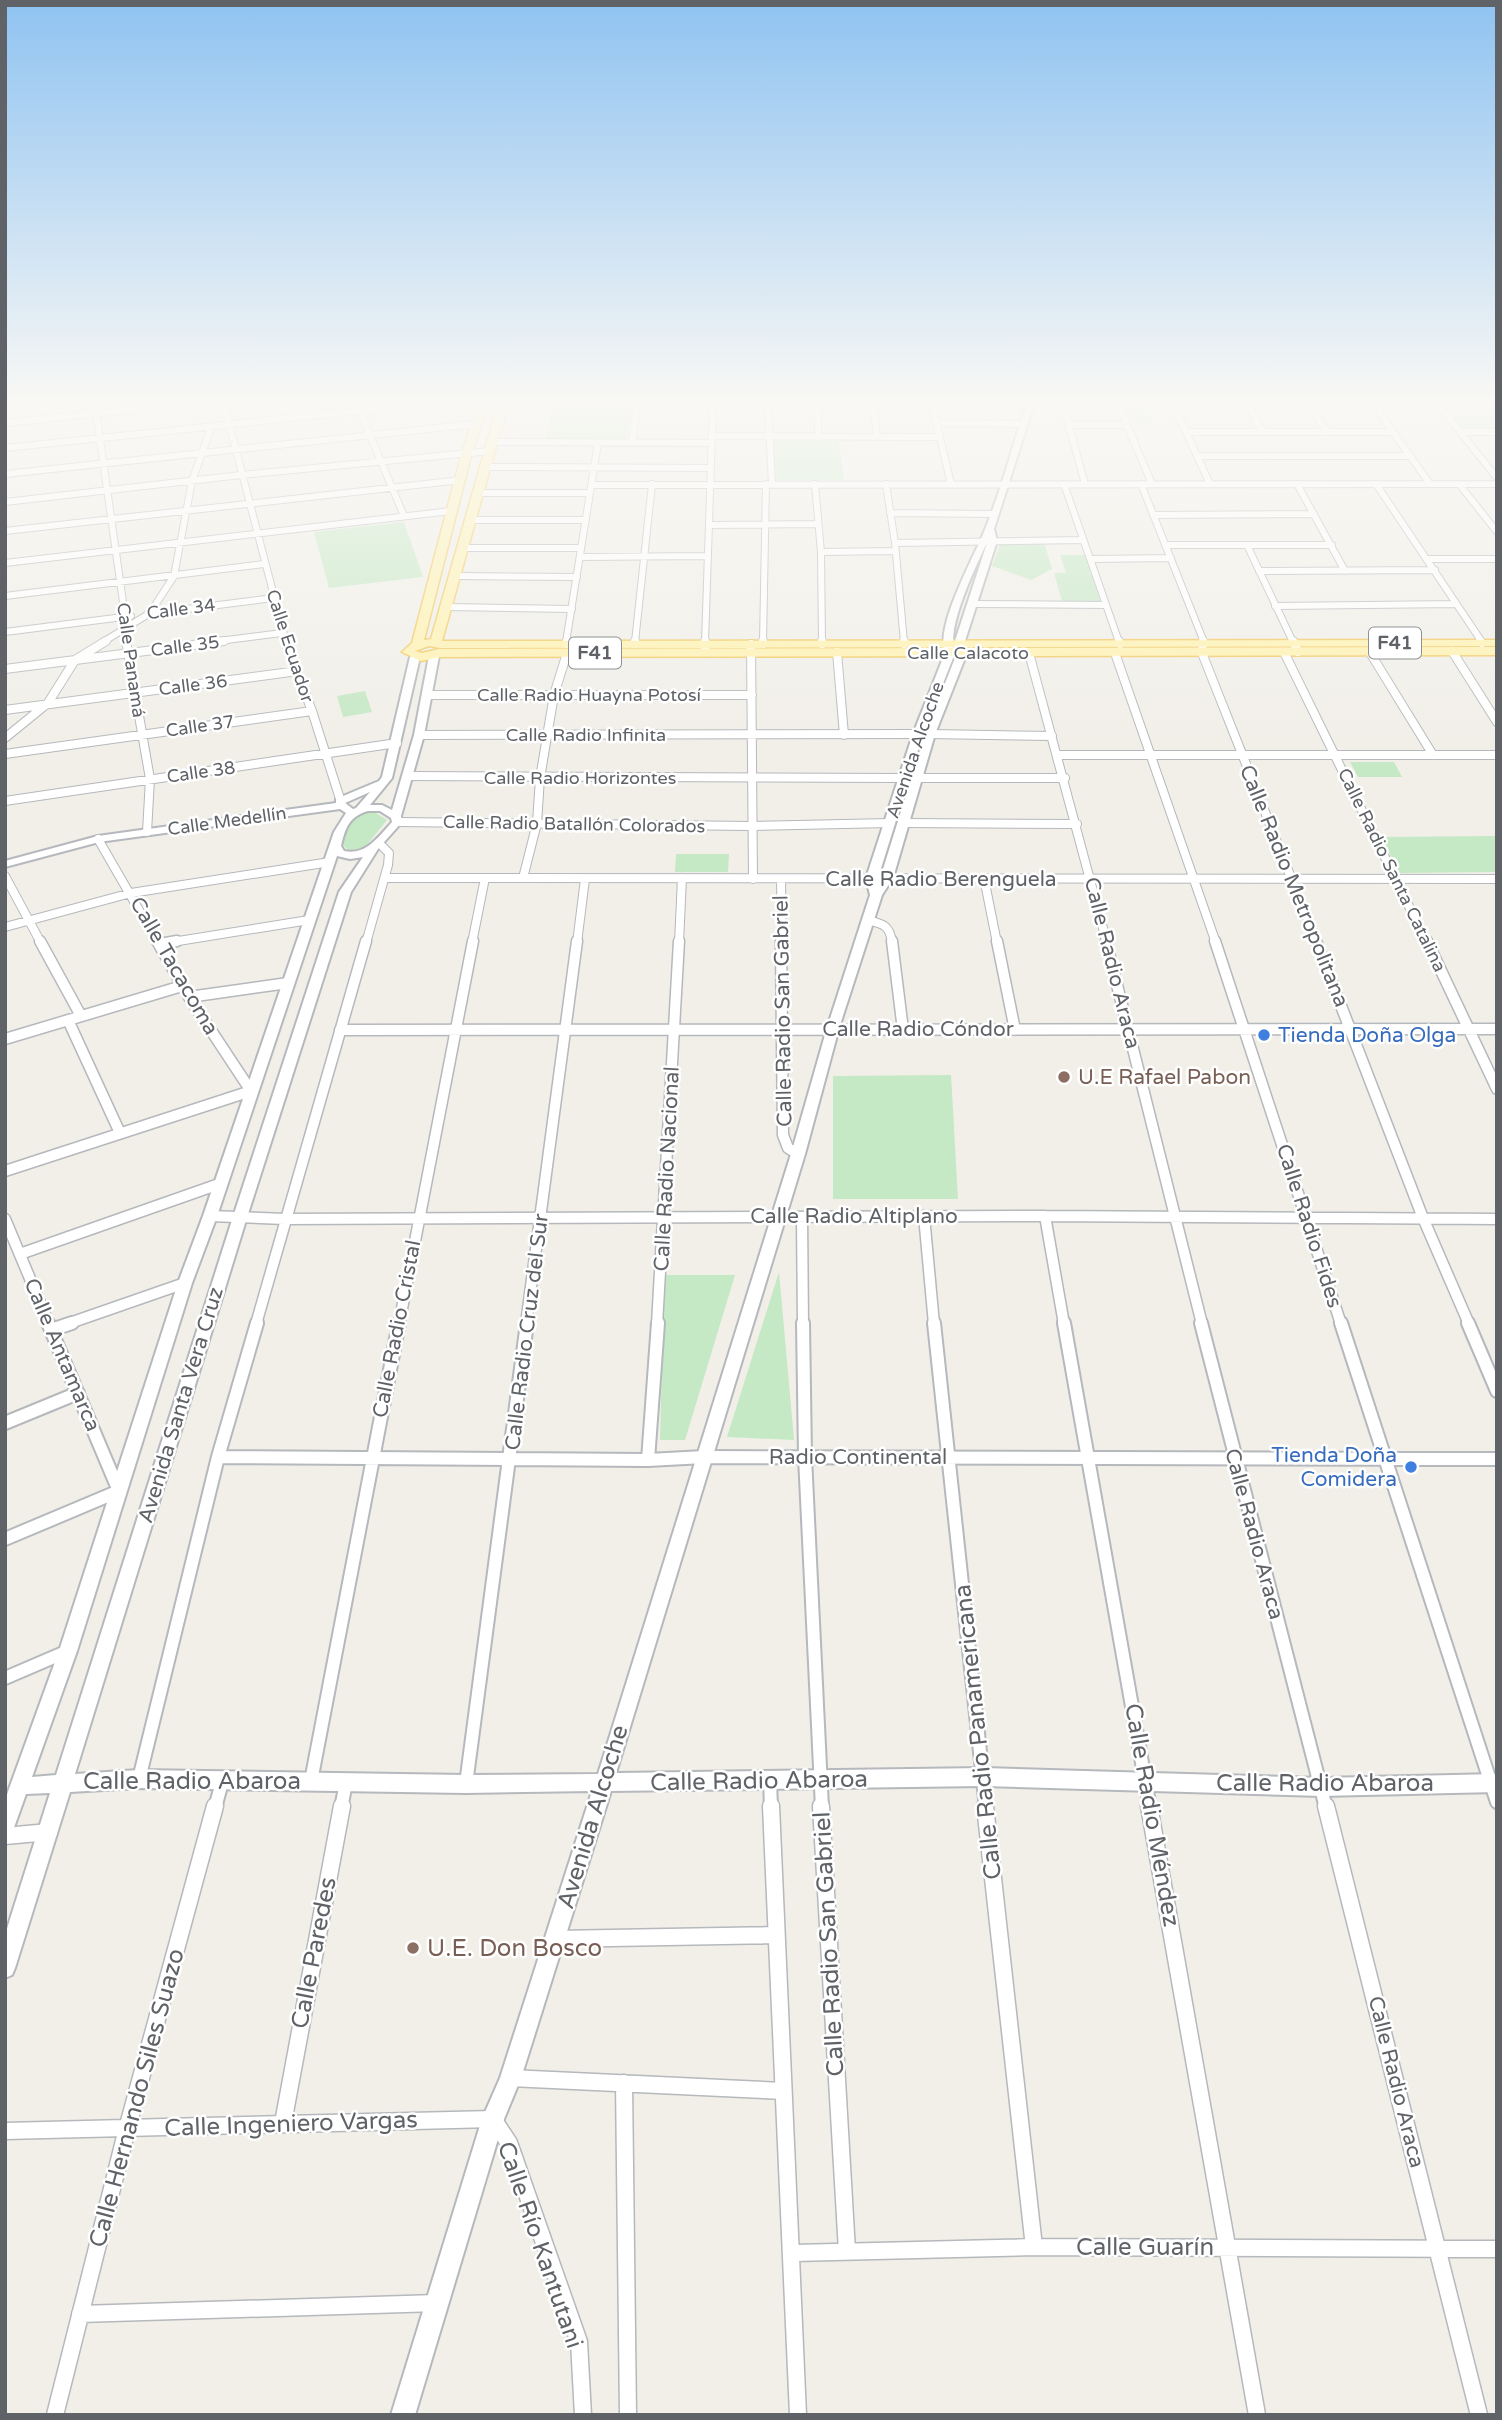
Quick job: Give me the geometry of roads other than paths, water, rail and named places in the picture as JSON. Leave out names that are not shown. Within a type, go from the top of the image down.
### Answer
[{"type":"main road","points":[[416,650],[450,517]]},
{"type":"main road","points":[[437,649],[473,517]]},
{"type":"main road","name":"Calle Calacoto","points":[[416,650],[705,648],[904,643],[1029,653],[1117,648]]},
{"type":"main road","name":"Calle Calacoto","points":[[1292,649],[1497,643]]},
{"type":"main road","name":"Calle Calacoto","points":[[567,649],[635,644],[705,648]]},
{"type":"main road","name":"Calle Calacoto","points":[[755,647],[837,652],[954,648],[1497,651]]},
{"type":"street","points":[[5,531],[130,517]]},
{"type":"street","points":[[5,738],[48,704],[75,660],[150,613],[174,576],[184,517]]},
{"type":"street","name":"Calle Ecuador","points":[[251,517],[282,633],[312,711],[341,803]]},
{"type":"street","points":[[5,563],[396,517]]},
{"type":"street","points":[[523,878],[537,823],[540,778],[554,695],[567,649],[586,517]]},
{"type":"street","points":[[635,644],[648,517]]},
{"type":"street","points":[[705,648],[709,517]]},
{"type":"street","points":[[752,879],[752,695],[767,517]]},
{"type":"street","points":[[818,517],[821,552],[822,644]]},
{"type":"street","points":[[891,517],[904,643]]},
{"type":"street","points":[[988,541],[994,517]]},
{"type":"street","name":"Calle Radio Fides","points":[[1075,517],[1494,1783],[1497,1802]]},
{"type":"street","name":"Calle Radio Metropolitana","points":[[1154,517],[1171,558],[1241,756],[1352,1029],[1423,1218],[1497,1391]]},
{"type":"street","points":[[1316,517],[1345,571]]},
{"type":"street","points":[[1398,517],[1482,643]]},
{"type":"street","points":[[1485,517],[1497,532]]},
{"type":"street","name":"Calle Panamá","points":[[111,519],[125,617],[124,630],[150,779],[147,832]]},
{"type":"street","points":[[472,520],[586,520]]},
{"type":"street","points":[[709,525],[818,524]]},
{"type":"street","points":[[895,543],[1083,540]]},
{"type":"street","name":"Avenida Alcoche","points":[[954,648],[971,604],[988,541]]},
{"type":"street","name":"Avenida Alcoche","points":[[872,878],[904,778],[924,734],[954,648],[988,541]]},
{"type":"street","points":[[1165,545],[1332,545]]},
{"type":"street","name":"Calle Radio Santa Catalina","points":[[1247,545],[1337,757],[1497,1089]]},
{"type":"street","points":[[464,548],[581,548]]},
{"type":"street","points":[[821,552],[894,551]]},
{"type":"street","points":[[580,557],[708,556]]},
{"type":"street","points":[[1091,559],[1171,558]]},
{"type":"street","points":[[1427,559],[1497,559]]},
{"type":"street","points":[[5,596],[264,565]]},
{"type":"street","points":[[1259,571],[1435,570]]},
{"type":"street","points":[[456,576],[577,577]]},
{"type":"street","name":"Calle 34","points":[[5,632],[273,597]]},
{"type":"street","points":[[971,604],[1105,604]]},
{"type":"street","points":[[1275,606],[1456,604]]},
{"type":"street","points":[[447,607],[572,609]]},
{"type":"street","name":"Calle 35","points":[[5,669],[282,633]]},
{"type":"street","points":[[341,803],[356,811],[382,808],[397,819],[419,735],[437,649]]},
{"type":"street","points":[[356,811],[384,782],[397,743],[416,650]]},
{"type":"street","points":[[1369,651],[1433,755]]},
{"type":"street","points":[[1452,651],[1497,722]]},
{"type":"street","points":[[837,652],[844,735]]},
{"type":"street","name":"Calle Radio Araca","points":[[1029,653],[1077,824],[1235,1459],[1321,1787],[1479,2415]]},
{"type":"street","name":"Calle 36","points":[[5,710],[298,671]]},
{"type":"street","name":"Calle Radio Huayna Potosí","points":[[427,695],[752,695]]},
{"type":"street","name":"Calle 37","points":[[5,754],[312,711]]},
{"type":"street","name":"Avenida Alcoche","points":[[798,1154],[867,920],[876,895],[887,878],[917,778],[924,734]]},
{"type":"street","name":"Calle Radio Infinita","points":[[419,735],[1052,736]]},
{"type":"street","name":"Calle 38","points":[[5,801],[397,743]]},
{"type":"street","points":[[1058,755],[1497,755]]},
{"type":"street","name":"Calle Radio Horizontes","points":[[407,776],[904,778]]},
{"type":"street","points":[[917,778],[1065,778]]},
{"type":"street","name":"Calle Medellín","points":[[5,864],[98,839],[341,803],[384,782]]},
{"type":"street","name":"Avenida Santa Vera Cruz","points":[[5,1828],[68,1651],[185,1283],[211,1216],[342,821],[356,811]]},
{"type":"street","name":"Calle Radio Batallón Colorados","points":[[397,819],[751,826],[890,823]]},
{"type":"street","name":"Avenida Santa Vera Cruz","points":[[5,1968],[240,1217],[345,892],[397,819]]},
{"type":"street","points":[[903,823],[1077,824]]},
{"type":"street","name":"Calle Tacacoma","points":[[98,839],[182,986],[251,1091]]},
{"type":"street","points":[[139,1779],[218,1457],[385,878],[389,853],[376,846],[360,855],[346,855],[335,846]]},
{"type":"street","points":[[5,927],[131,893],[330,862]]},
{"type":"street","points":[[5,876],[80,1016]]},
{"type":"street","name":"Calle Radio Berenguela","points":[[385,878],[1091,880],[1290,877],[1496,880]]},
{"type":"street","name":"Calle Radio Cristal","points":[[310,1781],[485,878]]},
{"type":"street","name":"Calle Radio Nacional","points":[[648,1460],[665,1216],[682,878]]},
{"type":"street","points":[[872,878],[876,895]]},
{"type":"street","points":[[984,878],[1015,1030]]},
{"type":"street","name":"Calle Radio Cruz del Sur","points":[[466,1784],[585,879]]},
{"type":"street","name":"Calle Radio San Gabriel","points":[[779,1217],[798,1154],[788,1148],[783,1135],[782,879]]},
{"type":"street","points":[[160,944],[309,920]]},
{"type":"street","points":[[867,920],[885,924],[891,931],[903,1030]]},
{"type":"street","points":[[189,997],[288,984]]},
{"type":"street","points":[[5,1039],[182,986]]},
{"type":"street","points":[[68,1020],[120,1133]]},
{"type":"street","name":"Calle Radio Cóndor","points":[[340,1030],[1497,1029]]},
{"type":"street","points":[[5,1171],[251,1091]]},
{"type":"street","points":[[20,1254],[222,1183]]},
{"type":"street","name":"Calle Radio Altiplano","points":[[211,1216],[285,1219],[665,1216],[1497,1219]]},
{"type":"street","name":"Calle Radio Panamericana","points":[[924,1216],[947,1457],[1034,2247]]},
{"type":"street","name":"Calle Radio Méndez","points":[[1045,1216],[1257,2415]]},
{"type":"street","name":"Avenida Alcoche","points":[[403,2415],[493,2119],[510,2078],[556,1939],[779,1217]]},
{"type":"street","name":"Calle Radio San Gabriel","points":[[802,1217],[805,1457],[847,2251]]},
{"type":"street","name":"Calle Antamarca","points":[[5,1219],[119,1491]]},
{"type":"street","points":[[51,1330],[185,1283]]},
{"type":"street","points":[[5,1423],[78,1393]]},
{"type":"street","name":"Radio Continental","points":[[218,1457],[648,1460],[704,1457],[1497,1459]]},
{"type":"street","points":[[5,1539],[119,1491]]},
{"type":"street","points":[[5,1678],[68,1651]]},
{"type":"street","name":"Calle Radio Abaroa","points":[[21,1786],[139,1779],[222,1782],[603,1784],[984,1777],[1321,1787],[1494,1783]]},
{"type":"street","points":[[769,1780],[793,2253],[797,2415]]},
{"type":"street","name":"Calle Hernando Siles Suazo","points":[[55,2415],[127,2129],[222,1782]]},
{"type":"street","name":"Calle Paredes","points":[[283,2123],[346,1783]]},
{"type":"street","points":[[5,1836],[49,1832]]},
{"type":"street","points":[[556,1939],[776,1935]]},
{"type":"street","points":[[510,2078],[783,2091]]},
{"type":"street","points":[[624,2083],[628,2415]]},
{"type":"street","name":"Calle Ingeniero Vargas","points":[[5,2132],[493,2119]]},
{"type":"street","name":"Calle Río Kantutani","points":[[493,2119],[509,2143],[579,2342],[583,2415]]},
{"type":"street","name":"Calle Guarín","points":[[793,2253],[1034,2247],[1497,2249]]},
{"type":"street","points":[[80,2314],[437,2303]]},
{"type":"place","name":"Tienda Doña Olga","points":[[1264,1035]]},
{"type":"place","name":"U.E Rafael Pabon","points":[[1064,1077]]},
{"type":"place","name":"Tienda Doña Comidera","points":[[1411,1467]]},
{"type":"place","name":"U.E. Don Bosco","points":[[413,1948]]}]
